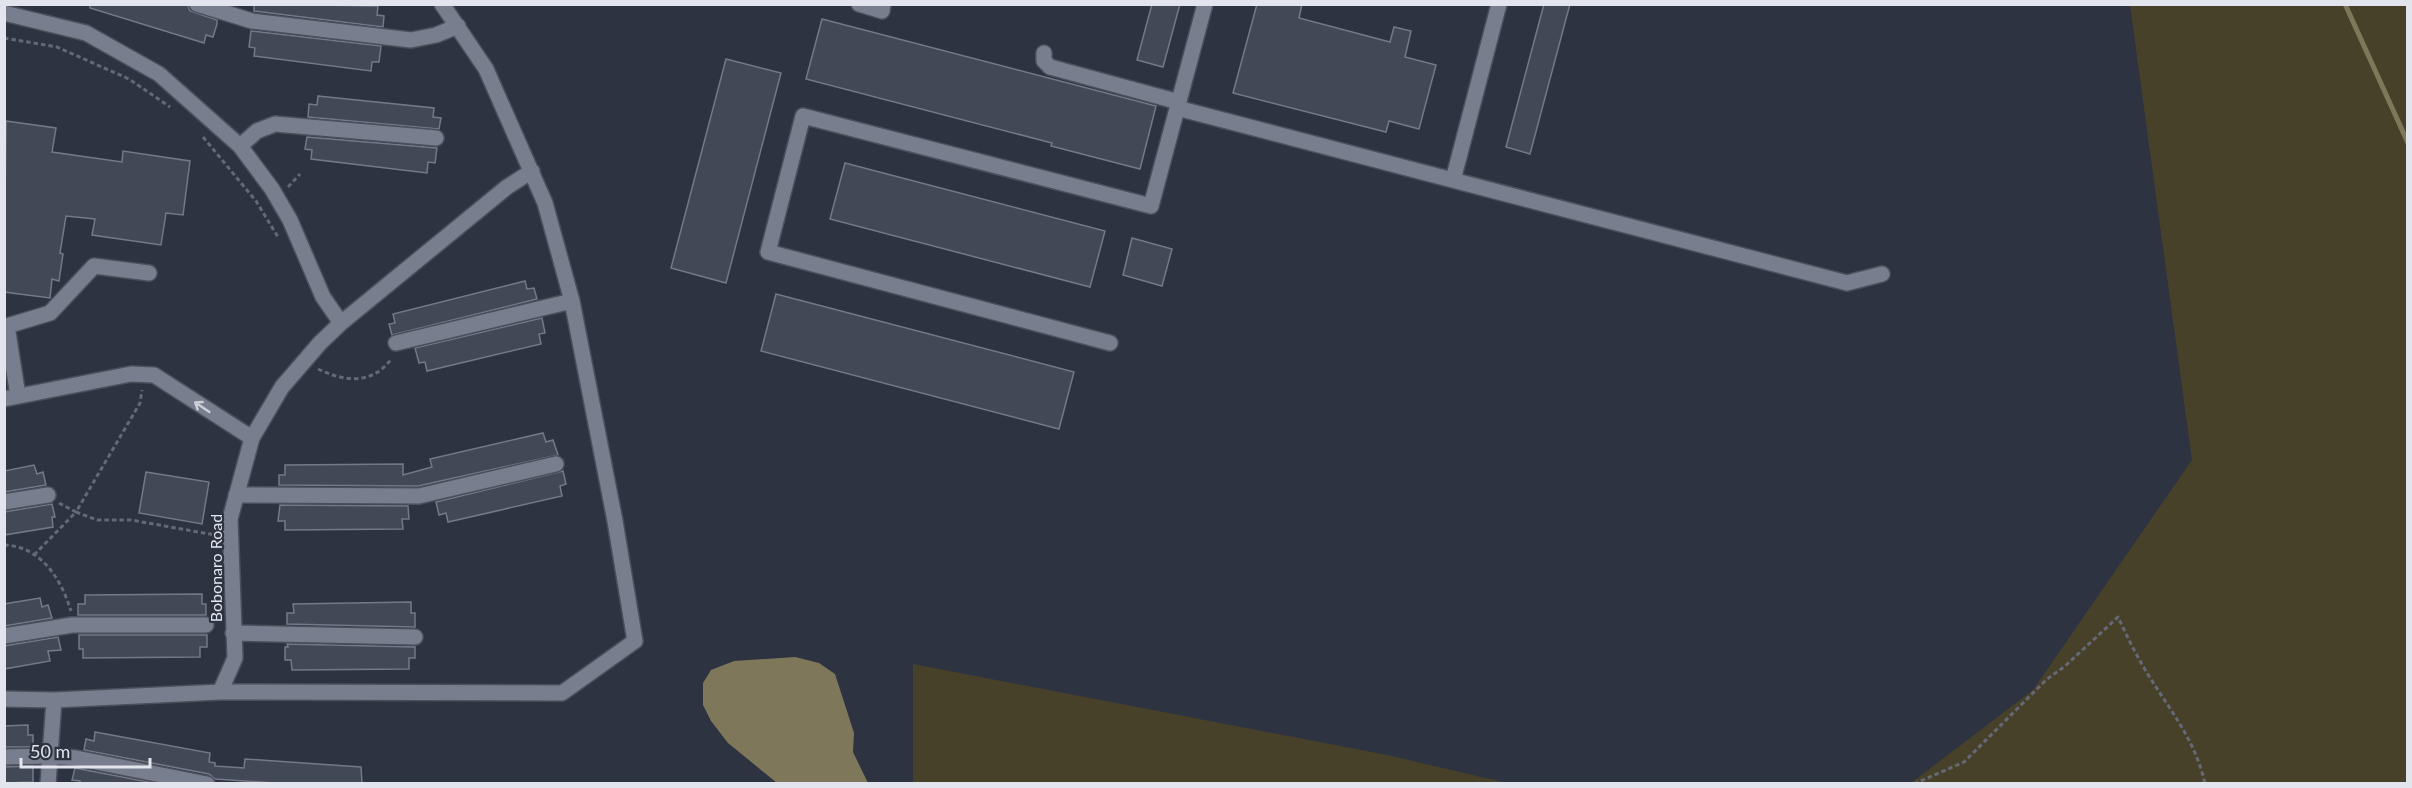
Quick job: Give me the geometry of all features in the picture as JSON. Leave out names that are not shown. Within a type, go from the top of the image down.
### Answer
[{"type":"lane","points":[[197,4],[252,21],[411,40],[436,35],[458,26]]},
{"type":"lane","points":[[4,699],[54,700],[220,692],[562,693],[635,641],[615,522],[572,301],[545,203],[486,69],[442,4]]},
{"type":"lane","points":[[859,4],[882,10],[883,4]]},
{"type":"lane","points":[[1110,343],[768,252],[803,116],[1150,206],[1204,4]]},
{"type":"lane","points":[[1454,180],[1499,4]]},
{"type":"lane","points":[[4,13],[86,33],[159,74],[240,146],[272,189],[290,220],[323,297],[341,323]]},
{"type":"lane","points":[[1044,53],[1044,61],[1050,67],[1178,105],[1454,180],[1847,283],[1882,274]]},
{"type":"lane","points":[[240,146],[257,131],[275,124],[436,138]]},
{"type":"lane","name":"Bobonaro Road","points":[[220,692],[235,658],[230,519],[252,438],[282,387],[304,359],[341,323],[507,187],[532,171]]},
{"type":"lane","points":[[149,273],[94,266],[50,313],[7,326],[11,397],[131,374],[147,374],[164,380],[252,438]]},
{"type":"lane","points":[[396,343],[572,301]]},
{"type":"lane","points":[[236,495],[418,496],[556,464]]},
{"type":"lane","points":[[4,502],[48,495]]},
{"type":"lane","points":[[4,636],[75,625],[206,625]]},
{"type":"lane","points":[[233,633],[415,637]]},
{"type":"lane","points":[[48,783],[54,700]]},
{"type":"lane","points":[[4,758],[50,756],[76,758],[207,783]]},
{"type":"path","points":[[4,38],[57,47],[129,79],[172,108]]},
{"type":"path","points":[[203,136],[256,201],[283,245]]},
{"type":"path","points":[[34,555],[76,512],[140,403],[147,374]]},
{"type":"path","points":[[76,512],[97,520],[131,520],[230,538]]},
{"type":"path","points":[[4,545],[22,548],[48,566],[59,580],[75,625]]},
{"type":"path","points":[[1914,783],[1964,762],[2047,679],[2064,667],[2118,617],[2143,666],[2191,741],[2200,761],[2205,783]]},
{"type":"shaded area","points":[[2130,5],[2407,5],[2407,783],[1911,783],[2033,690],[2192,460]]},
{"type":"shaded area","points":[[795,657],[819,663],[835,674],[854,733],[853,752],[868,783],[777,783],[728,743],[711,721],[703,705],[703,683],[711,670],[734,661]]},
{"type":"shaded area","points":[[913,664],[1387,755],[1507,783],[913,783]]},
{"type":"building","points":[[90,4],[187,4],[190,11],[217,20],[217,24],[213,37],[206,35],[204,43],[90,8]]},
{"type":"building","points":[[254,4],[378,6],[377,15],[384,16],[383,27],[254,11]]},
{"type":"building","points":[[1152,4],[1180,4],[1163,67],[1137,60]]},
{"type":"building","points":[[1257,4],[1302,4],[1299,18],[1390,42],[1394,27],[1411,31],[1405,57],[1436,65],[1419,129],[1389,121],[1386,132],[1233,93]]},
{"type":"building","points":[[1544,4],[1570,4],[1530,154],[1506,147]]},
{"type":"building","points":[[822,19],[1156,106],[1140,169],[1051,146],[1052,143],[806,79]]},
{"type":"building","points":[[251,31],[381,46],[379,62],[372,62],[371,71],[254,56],[255,48],[249,47]]},
{"type":"building","points":[[726,59],[781,73],[726,283],[671,268]]},
{"type":"building","points":[[318,96],[434,108],[433,117],[441,118],[439,129],[308,117],[309,104],[317,105]]},
{"type":"building","points":[[6,121],[56,128],[52,152],[122,162],[123,151],[190,161],[183,215],[166,213],[161,245],[92,235],[95,219],[66,216],[60,253],[63,254],[59,281],[52,279],[50,298],[4,292]]},
{"type":"building","points":[[307,137],[437,148],[435,163],[428,162],[427,173],[311,159],[312,150],[305,149]]},
{"type":"building","points":[[845,163],[1105,231],[1090,287],[830,219]]},
{"type":"building","points":[[1132,238],[1172,249],[1162,286],[1123,275]]},
{"type":"building","points":[[525,281],[527,289],[534,288],[537,299],[392,335],[389,324],[395,323],[393,314]]},
{"type":"building","points":[[776,294],[1074,372],[1059,429],[761,351]]},
{"type":"building","points":[[542,318],[545,333],[539,334],[541,344],[427,371],[425,362],[419,363],[415,348]]},
{"type":"building","points":[[543,433],[546,442],[553,440],[558,455],[418,486],[279,485],[279,475],[285,475],[285,465],[403,464],[403,475],[432,467],[430,459]]},
{"type":"building","points":[[34,465],[37,474],[43,472],[46,485],[4,492],[4,471]]},
{"type":"building","points":[[563,471],[566,484],[560,486],[562,496],[448,522],[446,513],[439,515],[436,502]]},
{"type":"building","points":[[146,472],[209,482],[202,524],[139,513]]},
{"type":"building","points":[[52,504],[55,517],[52,517],[53,527],[4,535],[4,512]]},
{"type":"building","points":[[280,505],[408,506],[409,519],[402,519],[403,529],[285,530],[285,521],[278,521]]},
{"type":"building","points":[[202,594],[202,604],[206,604],[206,615],[78,615],[78,604],[85,604],[85,595]]},
{"type":"building","points":[[40,598],[42,607],[48,605],[52,618],[4,626],[4,604]]},
{"type":"building","points":[[411,602],[411,613],[415,613],[415,627],[287,624],[287,613],[294,613],[293,604]]},
{"type":"building","points":[[79,635],[207,635],[207,647],[200,647],[200,657],[83,658],[83,649],[79,649]]},
{"type":"building","points":[[58,637],[61,650],[48,651],[50,661],[4,669],[4,646]]},
{"type":"building","points":[[287,644],[415,647],[415,658],[409,658],[409,669],[292,670],[291,660],[285,660]]},
{"type":"building","points":[[28,725],[28,735],[33,735],[33,747],[4,747],[4,726]]},
{"type":"building","points":[[95,732],[210,753],[209,762],[215,763],[215,766],[244,768],[245,759],[361,767],[362,783],[275,783],[215,779],[209,774],[84,750],[86,739],[94,741]]},
{"type":"building","points":[[33,766],[33,782],[4,783],[4,767]]},
{"type":"building","points":[[75,768],[154,783],[80,783],[80,781],[72,780]]},
{"type":"waterway","points":[[2345,4],[2408,143]]}]
